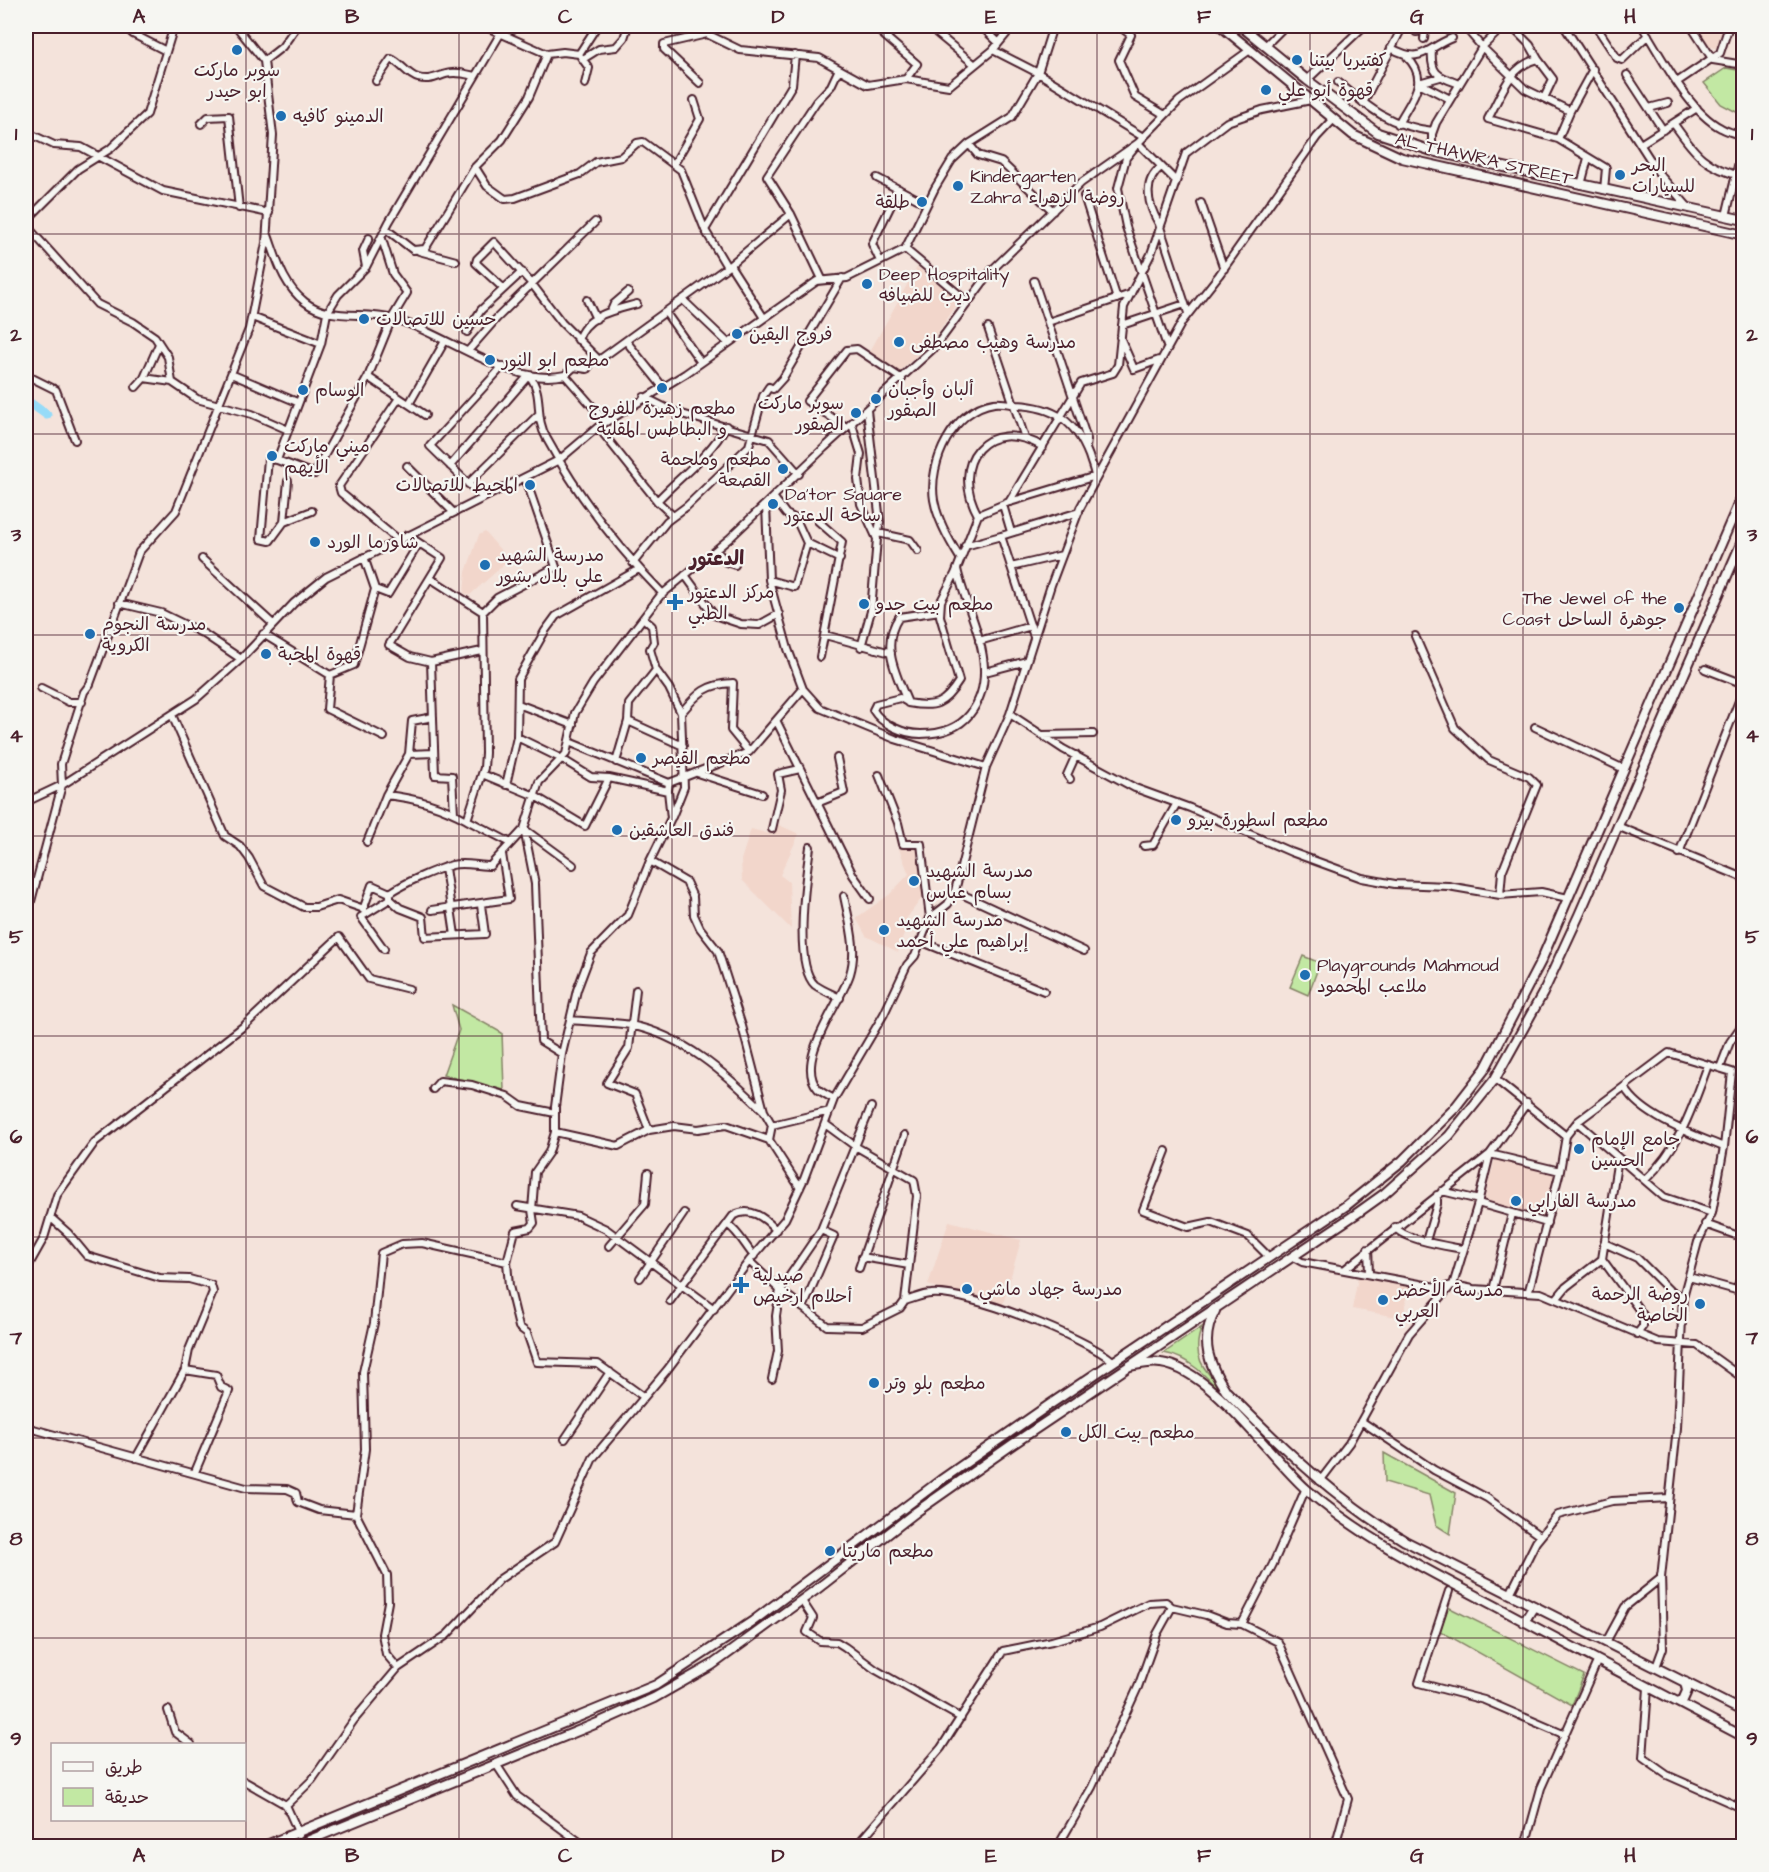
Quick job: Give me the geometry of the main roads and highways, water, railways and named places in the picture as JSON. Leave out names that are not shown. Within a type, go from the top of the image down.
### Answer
[{"type":"main road","name":"AL THAWRA STREET","points":[[1221,26],[1363,141],[1402,158],[1743,235]]},
{"type":"main road","name":"AL THAWRA STREET","points":[[1241,26],[1307,80],[1378,133],[1432,151],[1743,220]]},
{"type":"main road","points":[[1591,200],[1593,187]]},
{"type":"main road","points":[[1612,204],[1614,192]]},
{"type":"main road","points":[[264,1846],[299,1834],[656,1685],[724,1640],[1008,1433],[1113,1360],[1347,1205],[1401,1161],[1454,1109],[1485,1069],[1540,961],[1743,491]]},
{"type":"main road","points":[[295,1846],[654,1698],[731,1652],[817,1590],[916,1512],[1125,1367],[1293,1257],[1384,1194],[1449,1136],[1495,1079],[1554,968],[1743,537]]},
{"type":"main road","points":[[1540,961],[1554,968]]},
{"type":"main road","points":[[1347,1205],[1356,1214]]},
{"type":"main road","points":[[1216,1308],[1206,1336],[1208,1359],[1226,1391],[1320,1481],[1360,1514],[1405,1541],[1743,1712]]},
{"type":"main road","points":[[1125,1367],[1154,1363],[1178,1368],[1195,1377],[1237,1416],[1306,1488],[1344,1518],[1422,1568],[1743,1737]]},
{"type":"main road","points":[[1237,1416],[1243,1408]]},
{"type":"main road","points":[[1008,1433],[1014,1444]]},
{"type":"main road","points":[[809,1579],[817,1590]]},
{"type":"main road","points":[[1524,1622],[1534,1605]]},
{"type":"main road","points":[[724,1640],[731,1652]]},
{"type":"main road","points":[[1677,1702],[1683,1700],[1687,1691],[1685,1682]]},
{"type":"main road","points":[[471,1763],[474,1773]]},
{"type":"waterway","points":[[26,400],[47,415]]},
{"type":"place","name":"سوبر ماركت ابو حيدر","points":[[237,50]]},
{"type":"place","name":"كفتيريا بيتنا","points":[[1297,60]]},
{"type":"place","name":"قهوة أبو علي","points":[[1266,90]]},
{"type":"place","name":"الدمينو كافيه","points":[[281,116]]},
{"type":"place","name":"البحر للسيارات","points":[[1620,175]]},
{"type":"place","name":"Kindergarten Zahra روضة الزهراء","points":[[958,186]]},
{"type":"place","name":"طلقة","points":[[922,202]]},
{"type":"place","name":"Deep Hospitality ديب للضيافه","points":[[867,284]]},
{"type":"place","name":"حسين للاتصالات","points":[[364,319]]},
{"type":"place","name":"فروج اليقين","points":[[737,334]]},
{"type":"place","name":"مدرسة وهيب مصطفى","points":[[899,342]]},
{"type":"place","name":"مطعم ابو النور","points":[[490,360]]},
{"type":"place","name":"مطعم زهيرة للفروج و البطاطس المقلية","points":[[662,388]]},
{"type":"place","name":"الوسام","points":[[303,390]]},
{"type":"place","name":"ألبان وأجبان الصقور","points":[[876,399]]},
{"type":"place","name":"سوبر ماركت الصقور","points":[[856,413]]},
{"type":"place","name":"ميني ماركت الأيهم","points":[[272,456]]},
{"type":"place","name":"مطعم وملحمة القصعة","points":[[783,469]]},
{"type":"place","name":"المحيط للاتصالات","points":[[530,485]]},
{"type":"place","name":"Da'tor Square ساحة الدعتور","points":[[773,504]]},
{"type":"place","name":"شاورما الورد","points":[[315,542]]},
{"type":"place","name":"مدرسة الشهيد علي بلال بشور","points":[[485,565]]},
{"type":"place","name":"مركز الدعتور الطبي","points":[[675,602]]},
{"type":"place","name":"مطعم بيت جدو","points":[[864,604]]},
{"type":"place","name":"The Jewel of the Coast جوهرة الساحل","points":[[1679,608]]},
{"type":"place","name":"مدرسة النجوم الكروية","points":[[90,634]]},
{"type":"place","name":"قهوة المحبة","points":[[266,654]]},
{"type":"place","name":"مطعم القيصر","points":[[641,758]]},
{"type":"place","name":"مطعم اسطورة بيرو","points":[[1176,820]]},
{"type":"place","name":"فندق العاشقين","points":[[617,830]]},
{"type":"place","name":"مدرسة الشهيد بسام عباس","points":[[914,881]]},
{"type":"place","name":"مدرسة الشهيد إبراهيم علي أحمد","points":[[884,930]]},
{"type":"place","name":"Playgrounds Mahmoud ملاعب المحمود","points":[[1305,975]]},
{"type":"place","name":"جامع الإمام الحسين","points":[[1579,1149]]},
{"type":"place","name":"مدرسة الفارابي","points":[[1516,1201]]},
{"type":"place","name":"صيدلية أحلام ارخيص","points":[[741,1285]]},
{"type":"place","name":"مدرسة جهاد ماشي","points":[[967,1289]]},
{"type":"place","name":"مدرسة الأخضر العربي","points":[[1383,1300]]},
{"type":"place","name":"روضة الرحمة الخاصة","points":[[1700,1304]]},
{"type":"place","name":"مطعم بلو وتر","points":[[874,1383]]},
{"type":"place","name":"مطعم بيت الكل","points":[[1066,1432]]},
{"type":"place","name":"مطعم ماريتا","points":[[830,1551]]},
{"type":"district","name":"الدعتور","points":[[717,559]]}]
